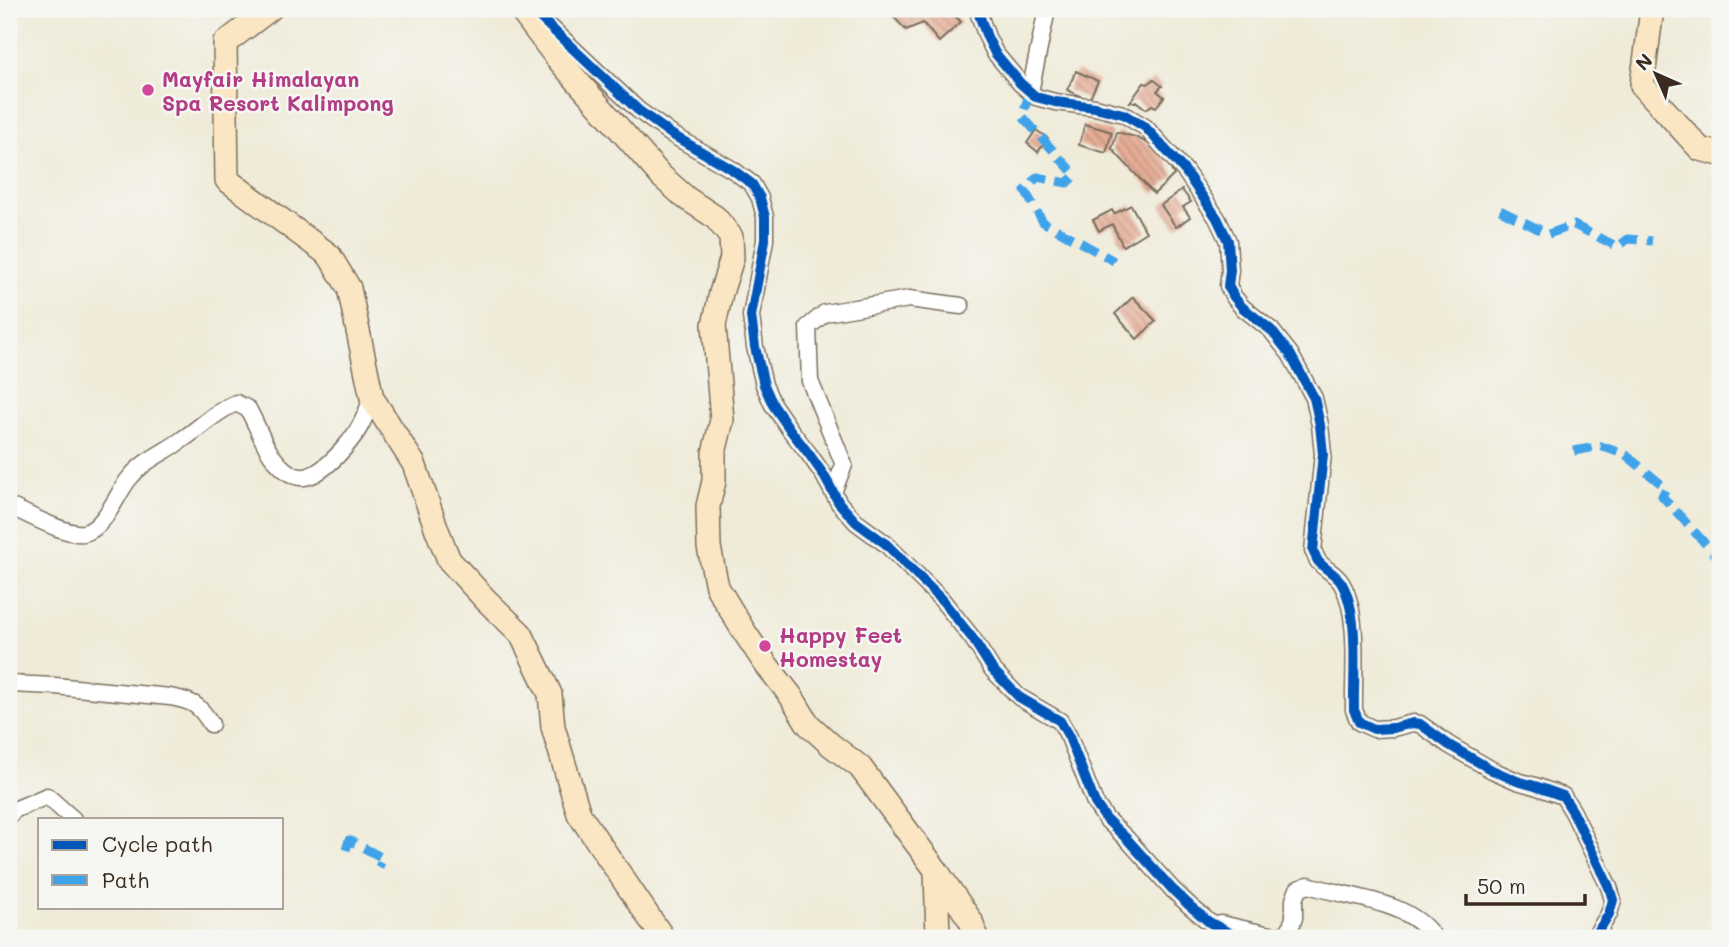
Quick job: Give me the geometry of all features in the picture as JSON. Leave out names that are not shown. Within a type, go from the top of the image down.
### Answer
[{"type":"street","points":[[270,9],[225,43],[227,180],[329,256],[349,288],[372,398],[414,464],[449,560],[521,634],[550,694],[553,727],[579,814],[663,938]]},
{"type":"street","points":[[520,9],[557,58],[661,176],[686,198],[715,217],[731,237],[732,258],[714,325],[722,419],[714,453],[714,481],[708,506],[709,547],[718,587],[743,631],[791,696],[808,724],[860,766],[971,921],[976,938]]},
{"type":"street","points":[[531,9],[638,110],[671,134],[752,184],[760,198],[765,217],[765,240],[751,316],[764,385],[773,405],[809,454],[839,503],[856,522],[886,544],[942,600],[973,639],[992,669],[1019,697],[1060,721],[1095,803],[1105,819],[1144,856],[1173,890],[1209,922],[1238,938]]},
{"type":"street","points":[[977,9],[995,53],[1030,92],[1036,97],[1055,102],[1095,107],[1122,114],[1145,127],[1185,171],[1217,218],[1228,241],[1228,286],[1242,307],[1271,330],[1290,354],[1314,398],[1323,454],[1313,551],[1318,561],[1333,572],[1342,584],[1349,604],[1354,633],[1354,710],[1359,722],[1374,729],[1420,724],[1492,771],[1563,796],[1592,850],[1613,900],[1609,914],[1594,938]]},
{"type":"street","points":[[1030,92],[1047,9]]},
{"type":"street","points":[[1652,9],[1642,85],[1700,149],[1720,154]]},
{"type":"street","points":[[833,492],[844,466],[810,381],[808,327],[825,313],[909,299],[961,306]]},
{"type":"street","points":[[9,506],[65,530],[84,533],[94,528],[107,513],[139,467],[181,441],[224,408],[236,403],[248,409],[267,449],[285,470],[299,478],[310,476],[326,465],[349,442],[366,415],[372,398]]},
{"type":"street","points":[[9,684],[55,686],[188,700],[198,706],[211,724]]},
{"type":"street","points":[[9,816],[14,810],[47,796],[72,818]]},
{"type":"street","points":[[936,870],[938,938]]},
{"type":"street","points":[[1209,922],[1274,936],[1289,934],[1298,889],[1308,885],[1377,902],[1414,916],[1429,929],[1434,938]]},
{"type":"building","points":[[886,9],[949,9],[961,22],[939,42],[923,23],[906,30]]},
{"type":"building","points":[[1076,71],[1098,81],[1089,100],[1067,90]]},
{"type":"building","points":[[1153,79],[1162,86],[1157,91],[1164,97],[1156,107],[1152,105],[1146,109],[1137,102],[1130,102],[1144,83],[1148,84]]},
{"type":"building","points":[[1085,124],[1112,132],[1106,153],[1079,145]]},
{"type":"building","points":[[1036,130],[1048,138],[1038,152],[1027,143]]},
{"type":"building","points":[[1117,132],[1150,144],[1166,160],[1174,175],[1154,194],[1112,149]]},
{"type":"building","points":[[1182,190],[1191,202],[1183,207],[1190,217],[1176,227],[1161,205]]},
{"type":"building","points":[[1131,205],[1146,232],[1123,246],[1112,224],[1099,231],[1093,220],[1112,210],[1114,214]]},
{"type":"building","points":[[1133,297],[1156,321],[1137,339],[1115,314]]},
{"type":"marked path","points":[[1030,92],[1022,116],[1075,175],[1067,183],[1037,177],[1025,191],[1043,222],[1114,261]]},
{"type":"marked path","points":[[1500,210],[1548,234],[1574,225],[1618,247],[1628,239],[1652,241]]},
{"type":"marked path","points":[[1574,451],[1601,446],[1626,455],[1666,488],[1662,496],[1720,560]]},
{"type":"marked path","points":[[346,850],[349,840],[383,858],[379,867]]},
{"type":"cycle path","points":[[531,9],[638,110],[671,134],[752,184],[760,198],[765,217],[765,240],[751,316],[764,385],[773,405],[823,474],[839,503],[856,522],[886,544],[942,600],[973,639],[992,669],[1019,697],[1060,721],[1095,803],[1106,819],[1190,906],[1209,922],[1238,938]]},
{"type":"cycle path","points":[[977,9],[995,53],[1020,83],[1036,97],[1123,114],[1145,127],[1185,171],[1217,218],[1228,241],[1228,286],[1242,307],[1271,330],[1290,354],[1314,398],[1323,454],[1313,551],[1321,564],[1340,580],[1348,597],[1355,663],[1354,710],[1359,722],[1374,729],[1420,724],[1492,770],[1563,796],[1613,900],[1609,914],[1594,938]]},
{"type":"place","name":"Mayfair Himalayan Spa Resort Kalimpong","points":[[148,90]]},
{"type":"place","name":"Happy Feet Homestay","points":[[765,646]]}]
